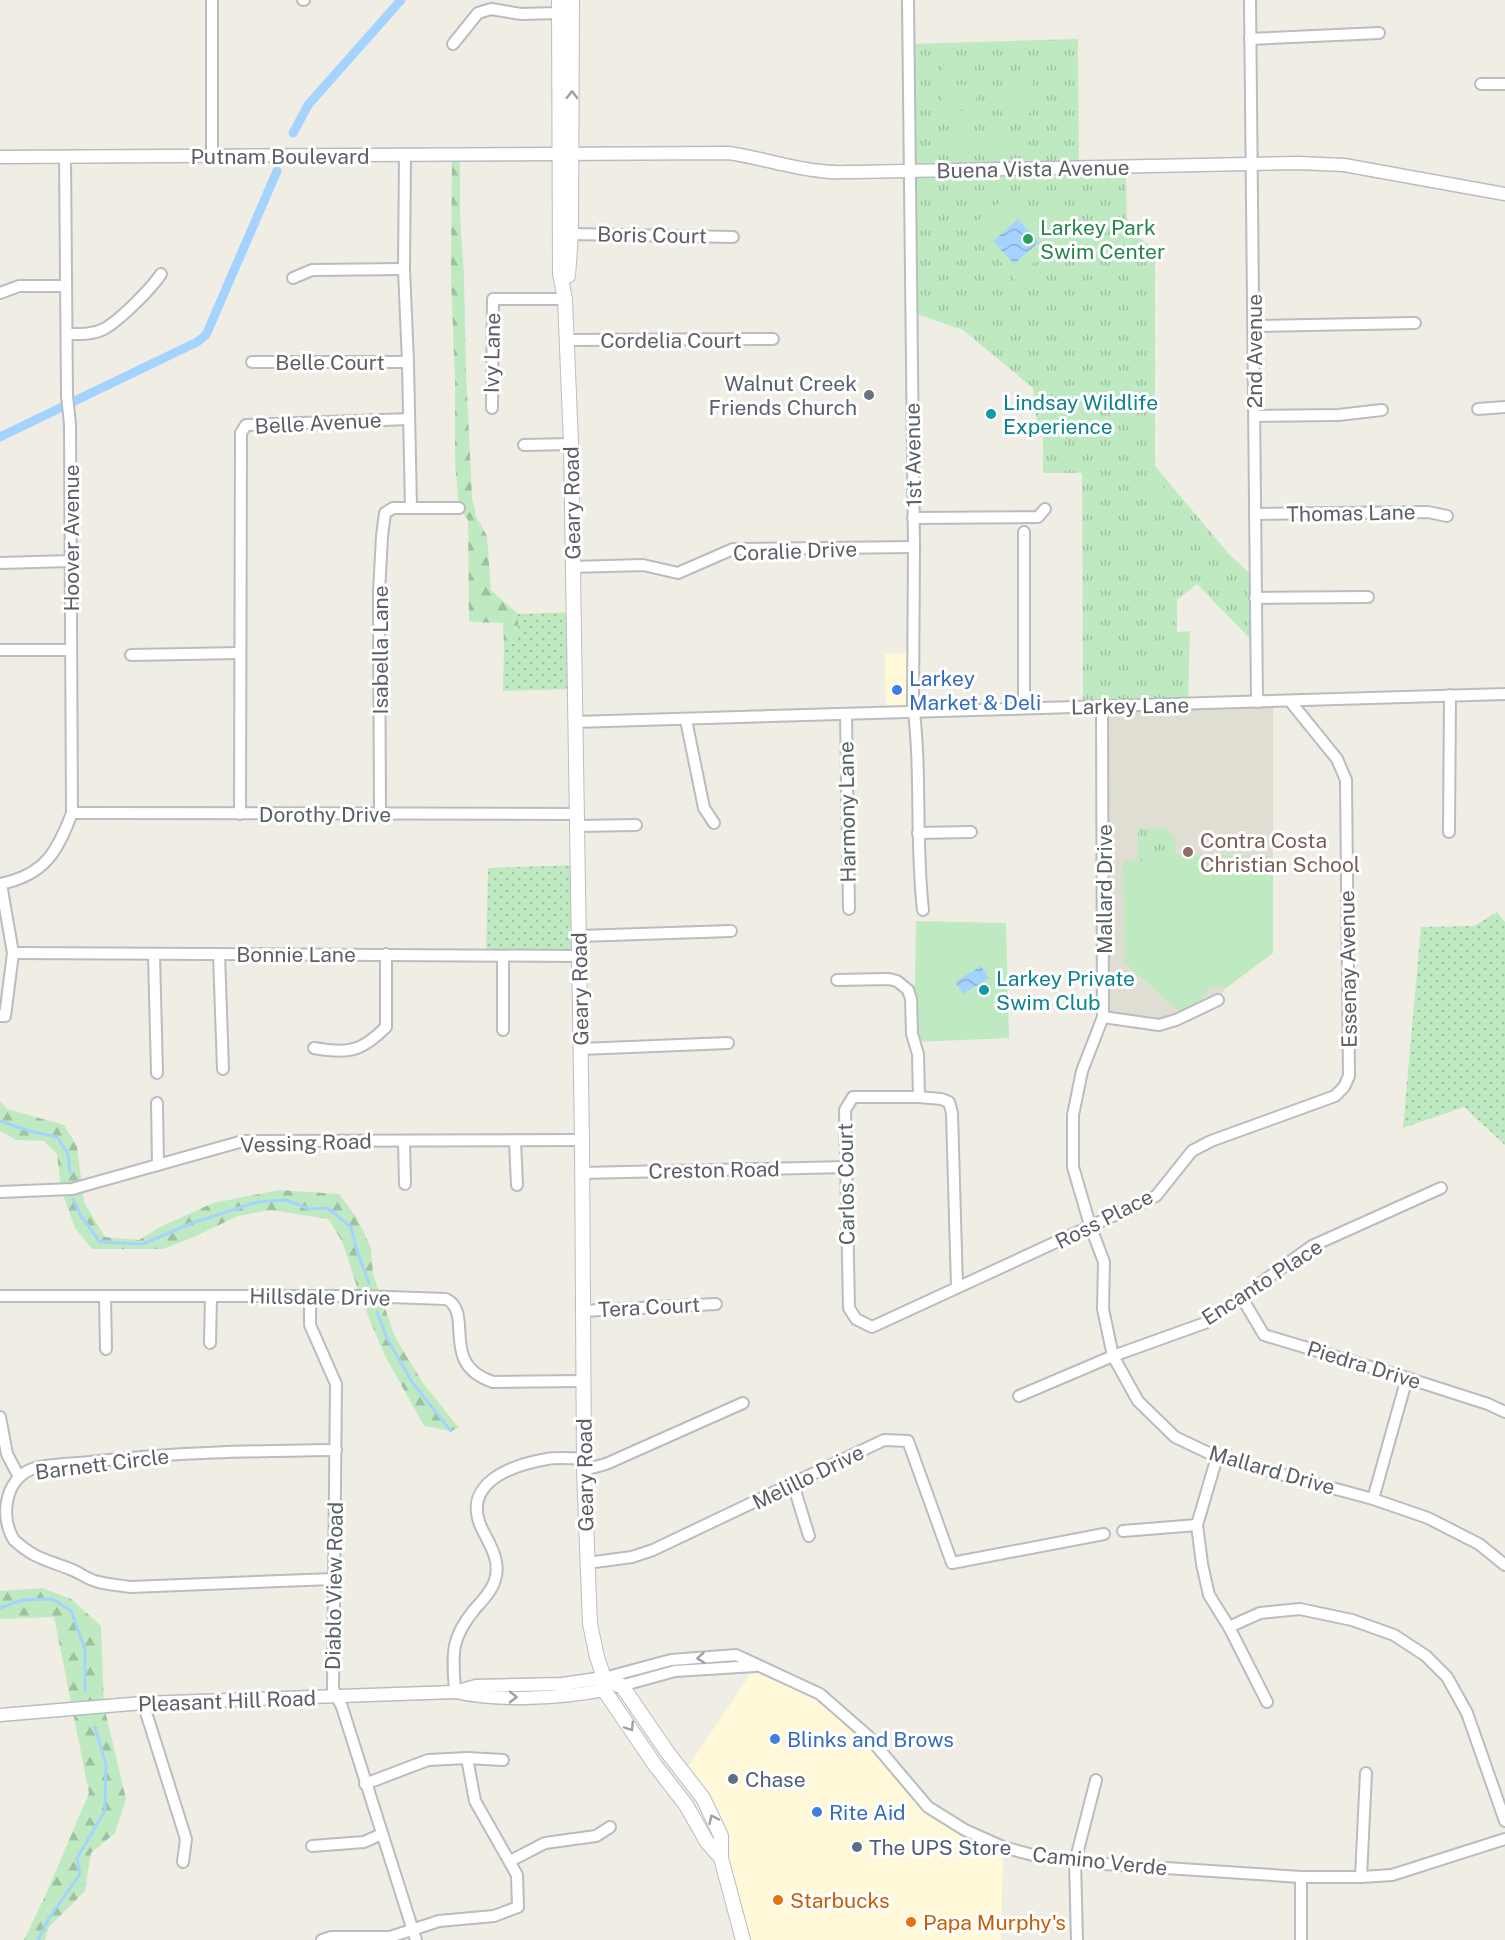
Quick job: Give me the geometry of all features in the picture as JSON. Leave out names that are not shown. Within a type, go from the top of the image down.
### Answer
[{"type":"main road","name":"Geary Road","points":[[572,0],[560,274],[565,299],[568,340],[571,444],[581,1049],[584,1464],[590,1624],[604,1684],[655,1765],[686,1805],[706,1842],[721,1858]]},
{"type":"main road","name":"Geary Road","points":[[558,7],[571,234],[565,299]]},
{"type":"main road","points":[[604,1684],[622,1686],[668,1753],[703,1798],[721,1836],[721,1858],[744,1940]]},
{"type":"street","points":[[212,0],[212,156]]},
{"type":"street","name":"1st Avenue","points":[[908,0],[914,713],[923,910]]},
{"type":"street","name":"2nd Avenue","points":[[1250,0],[1257,702]]},
{"type":"street","points":[[453,44],[478,13],[491,9],[521,14],[558,7]]},
{"type":"street","points":[[1250,39],[1379,33]]},
{"type":"street","points":[[1481,84],[1505,84]]},
{"type":"street","name":"Buena Vista Avenue","points":[[565,154],[728,153],[753,156],[823,172],[1298,163],[1344,165],[1505,194]]},
{"type":"street","name":"Putnam Boulevard","points":[[0,157],[565,154]]},
{"type":"street","name":"Hoover Avenue","points":[[0,884],[18,880],[36,870],[49,859],[61,842],[72,813],[65,156]]},
{"type":"street","name":"Belle Avenue","points":[[240,814],[241,433],[246,425],[409,419],[404,269],[405,156]]},
{"type":"street","name":"Boris Court","points":[[571,234],[733,237]]},
{"type":"street","points":[[293,278],[312,270],[404,269]]},
{"type":"street","points":[[67,334],[91,333],[104,329],[152,288],[161,274]]},
{"type":"street","points":[[0,293],[19,286],[66,286]]},
{"type":"street","name":"Ivy Lane","points":[[492,408],[493,299],[565,299]]},
{"type":"street","points":[[1254,326],[1415,323]]},
{"type":"street","name":"Cordelia Court","points":[[568,340],[773,339]]},
{"type":"street","name":"Belle Court","points":[[252,362],[408,362]]},
{"type":"street","points":[[1478,409],[1505,407]]},
{"type":"street","points":[[1254,417],[1338,415],[1382,410]]},
{"type":"street","points":[[409,419],[411,507],[459,508]]},
{"type":"street","points":[[524,445],[571,444]]},
{"type":"street","name":"Isabella Lane","points":[[380,814],[379,592],[382,536],[385,513],[393,508],[411,507]]},
{"type":"street","points":[[913,518],[1038,517],[1045,509]]},
{"type":"street","name":"Thomas Lane","points":[[1255,514],[1428,512],[1447,516]]},
{"type":"street","points":[[1024,532],[1024,707]]},
{"type":"street","name":"Coralie Drive","points":[[573,567],[643,565],[678,573],[733,549],[914,548]]},
{"type":"street","points":[[0,562],[71,561]]},
{"type":"street","points":[[1255,598],[1368,597]]},
{"type":"street","points":[[0,650],[71,650]]},
{"type":"street","points":[[130,655],[240,653]]},
{"type":"street","name":"Larkey Lane","points":[[576,722],[1505,694]]},
{"type":"street","points":[[1449,832],[1450,695]]},
{"type":"street","name":"Essenay Avenue","points":[[1290,701],[1337,759],[1346,780],[1349,1076]]},
{"type":"street","name":"Mallard Drive","points":[[1102,706],[1103,1017],[1082,1071],[1073,1115],[1073,1167],[1090,1226],[1104,1262],[1103,1309],[1113,1356],[1138,1401],[1175,1437],[1217,1457],[1373,1499],[1428,1518],[1479,1544],[1505,1565]]},
{"type":"street","name":"Harmony Lane","points":[[846,714],[849,909]]},
{"type":"street","points":[[686,720],[704,808],[714,823]]},
{"type":"street","name":"Dorothy Drive","points":[[72,813],[380,814],[577,820],[636,825]]},
{"type":"street","points":[[918,833],[971,832]]},
{"type":"street","points":[[0,884],[13,953],[5,1016],[0,1016]]},
{"type":"street","points":[[579,936],[732,931]]},
{"type":"street","name":"Bonnie Lane","points":[[13,953],[579,956]]},
{"type":"street","points":[[219,954],[223,1069]]},
{"type":"street","points":[[314,1048],[339,1052],[357,1050],[373,1041],[386,1027],[386,954]]},
{"type":"street","points":[[154,955],[157,1072]]},
{"type":"street","points":[[503,956],[503,1030]]},
{"type":"street","points":[[837,980],[897,981],[908,990],[911,999],[912,1034],[918,1054],[919,1097]]},
{"type":"street","points":[[1103,1017],[1159,1024],[1176,1020],[1218,1000]]},
{"type":"street","points":[[581,1049],[729,1044]]},
{"type":"street","name":"Ross Place","points":[[872,1327],[1156,1196],[1192,1151],[1211,1141],[1335,1096],[1344,1088],[1349,1076]]},
{"type":"street","name":"Carlos Court","points":[[872,1327],[856,1319],[849,1308],[845,1110],[853,1096],[919,1097],[949,1102],[952,1113],[957,1287]]},
{"type":"street","points":[[157,1103],[158,1165]]},
{"type":"street","name":"Vessing Road","points":[[0,1192],[72,1189],[243,1141],[582,1140]]},
{"type":"street","points":[[404,1141],[405,1184]]},
{"type":"street","points":[[515,1141],[517,1185]]},
{"type":"street","name":"Creston Road","points":[[582,1173],[846,1167]]},
{"type":"street","name":"Encanto Place","points":[[1019,1396],[1113,1356],[1205,1323],[1312,1246],[1441,1188]]},
{"type":"street","name":"Hillsdale Drive","points":[[0,1296],[310,1296],[446,1299],[458,1310],[458,1341],[463,1358],[472,1371],[482,1378],[493,1382],[583,1381]]},
{"type":"street","points":[[210,1343],[211,1296]]},
{"type":"street","name":"Diablo View Road","points":[[310,1296],[310,1325],[336,1384],[333,1689],[416,1940]]},
{"type":"street","points":[[105,1297],[106,1349]]},
{"type":"street","name":"Piedra Drive","points":[[1242,1298],[1264,1335],[1407,1378],[1488,1404],[1505,1412]]},
{"type":"street","name":"Tera Court","points":[[582,1311],[716,1304]]},
{"type":"street","points":[[1373,1499],[1407,1378]]},
{"type":"street","points":[[455,1692],[453,1652],[455,1642],[465,1622],[495,1581],[496,1559],[479,1523],[477,1513],[477,1502],[483,1488],[503,1472],[549,1458],[584,1464],[606,1464],[743,1403]]},
{"type":"street","points":[[0,1417],[7,1454],[19,1477]]},
{"type":"street","name":"Melillo Drive","points":[[587,1563],[632,1557],[653,1550],[884,1440],[908,1441],[952,1563],[1104,1534]]},
{"type":"street","name":"Barnett Circle","points":[[333,1579],[130,1587],[97,1582],[70,1569],[39,1559],[10,1536],[2,1517],[1,1508],[4,1497],[19,1477],[32,1469],[113,1459],[219,1452],[336,1450]]},
{"type":"street","points":[[1217,1457],[1197,1524],[1202,1564],[1209,1595],[1267,1702]]},
{"type":"street","points":[[793,1484],[809,1536]]},
{"type":"street","points":[[1123,1531],[1197,1524]]},
{"type":"street","points":[[1228,1627],[1260,1613],[1300,1609],[1352,1620],[1394,1635],[1426,1656],[1447,1677],[1467,1713],[1505,1821]]},
{"type":"street","name":"Camino Verde","points":[[604,1684],[671,1660],[736,1655],[820,1694],[868,1736],[928,1807],[952,1823],[1003,1847],[1033,1855],[1075,1862],[1301,1877],[1361,1877],[1392,1875],[1505,1839]]},
{"type":"street","name":"Camino Verde","points":[[622,1686],[675,1671],[756,1666]]},
{"type":"street","name":"Pleasant Hill Road","points":[[0,1715],[143,1703],[455,1692],[476,1686],[604,1684]]},
{"type":"street","points":[[143,1703],[186,1839],[183,1862]]},
{"type":"street","points":[[365,1784],[428,1760],[467,1758],[503,1760]]},
{"type":"street","points":[[322,1940],[331,1937],[390,1937],[439,1921],[494,1916],[519,1907],[517,1875],[476,1801],[467,1758]]},
{"type":"street","points":[[1361,1877],[1366,1773]]},
{"type":"street","points":[[1077,1940],[1075,1862],[1096,1780]]},
{"type":"street","points":[[510,1861],[545,1843],[596,1836],[610,1827]]},
{"type":"street","points":[[312,1846],[364,1842],[382,1834]]},
{"type":"street","points":[[1301,1877],[1301,1940]]},
{"type":"shaded area","points":[[913,653],[914,713],[886,713],[885,654]]},
{"type":"shaded area","name":"Contra Costa Christian School","points":[[1273,702],[1273,953],[1226,988],[1218,1000],[1159,1025],[1103,1017],[1102,707]]},
{"type":"shaded area","points":[[756,1666],[820,1694],[868,1736],[928,1807],[1003,1847],[1001,1940],[743,1940],[721,1836],[684,1773]]},
{"type":"green space","points":[[1078,39],[1079,177],[1126,178],[1127,226],[1155,251],[1155,466],[1228,553],[1254,578],[1256,645],[1197,584],[1177,600],[1177,632],[1190,631],[1188,704],[1083,707],[1082,473],[1043,473],[1043,433],[1038,431],[1033,388],[963,330],[911,312],[908,44]]},
{"type":"green space","points":[[975,64],[975,79],[943,80],[943,65]]},
{"type":"green space","points":[[1002,76],[1033,76],[1033,113],[1002,113]]},
{"type":"green space","points":[[975,85],[976,100],[943,101],[943,86]]},
{"type":"green space","points":[[943,111],[976,111],[976,126],[944,126]]},
{"type":"green space","points":[[943,132],[976,132],[976,147],[944,147]]},
{"type":"green space","points":[[984,133],[1018,133],[1018,152],[984,152]]},
{"type":"green space","points":[[452,155],[460,155],[460,215],[472,497],[476,516],[487,536],[491,590],[518,614],[518,643],[504,644],[503,623],[469,622],[468,520],[459,508],[455,463],[451,278]]},
{"type":"green space","name":"Larkey Park Swim Center","points":[[1013,191],[1034,213],[1066,212],[1077,228],[1073,240],[1066,246],[1062,242],[1049,242],[1039,263],[1035,261],[1030,266],[1035,273],[1020,285],[971,227]]},
{"type":"green space","points":[[1156,479],[1173,499],[1162,508],[1146,488]]},
{"type":"green space","points":[[574,612],[575,689],[503,691],[504,644],[518,643],[518,614]]},
{"type":"green space","points":[[1138,828],[1165,828],[1176,839],[1175,861],[1138,861]]},
{"type":"green space","points":[[1175,854],[1269,856],[1273,868],[1273,953],[1226,988],[1212,987],[1196,1004],[1181,1013],[1125,963],[1123,864],[1125,861],[1175,861]]},
{"type":"green space","points":[[578,865],[579,956],[486,956],[488,868]]},
{"type":"green space","points":[[1497,912],[1505,922],[1505,1145],[1464,1107],[1403,1128],[1421,927],[1474,926]]},
{"type":"green space","points":[[916,921],[1006,923],[1009,1038],[915,1042],[908,990],[915,984]]},
{"type":"green space","points":[[0,1101],[7,1109],[64,1125],[77,1146],[84,1202],[105,1237],[139,1240],[160,1227],[213,1203],[279,1190],[339,1194],[357,1218],[371,1248],[373,1274],[395,1337],[423,1383],[459,1428],[451,1431],[424,1426],[384,1354],[360,1296],[342,1241],[328,1219],[270,1210],[238,1216],[163,1249],[92,1249],[75,1228],[61,1189],[57,1154],[44,1141],[16,1140],[0,1131]]},
{"type":"green space","points":[[43,1588],[71,1599],[101,1626],[104,1706],[126,1799],[115,1833],[91,1853],[85,1891],[49,1927],[45,1940],[24,1940],[89,1793],[54,1617],[0,1619],[0,1591]]},
{"type":"water","points":[[1018,219],[1039,242],[1014,264],[993,241]]},
{"type":"water","points":[[981,966],[989,978],[963,994],[955,982]]},
{"type":"waterway","points":[[293,133],[308,105],[401,0]]},
{"type":"waterway","points":[[0,437],[197,342],[206,335],[277,171]]},
{"type":"waterway","points":[[0,1121],[57,1137],[68,1154],[70,1172]]},
{"type":"waterway","points":[[73,1199],[81,1216],[100,1242],[143,1244],[192,1223],[257,1202],[286,1200],[310,1209],[328,1208],[351,1227],[369,1283]]},
{"type":"waterway","points":[[377,1312],[387,1338],[412,1382],[451,1431]]},
{"type":"waterway","points":[[0,1608],[22,1600],[53,1599],[71,1611],[85,1649],[85,1690]]},
{"type":"waterway","points":[[38,1940],[49,1918],[80,1874],[77,1858],[105,1811],[106,1765],[95,1727]]},
{"type":"place","name":"Larkey Park Swim Center","points":[[1028,239]]},
{"type":"place","name":"Walnut Creek Friends Church","points":[[869,395]]},
{"type":"place","name":"Lindsay Wildlife Experience","points":[[991,414]]},
{"type":"place","name":"Larkey Market & Deli","points":[[897,690]]},
{"type":"place","name":"Contra Costa Christian School","points":[[1188,852]]},
{"type":"place","name":"Larkey Private Swim Club","points":[[984,990]]},
{"type":"place","name":"Blinks and Brows","points":[[775,1739]]},
{"type":"place","name":"Chase","points":[[733,1779]]},
{"type":"place","name":"Rite Aid","points":[[817,1812]]},
{"type":"place","name":"The UPS Store","points":[[857,1847]]},
{"type":"place","name":"Starbucks","points":[[778,1900]]},
{"type":"place","name":"Papa Murphy's","points":[[911,1922]]}]
